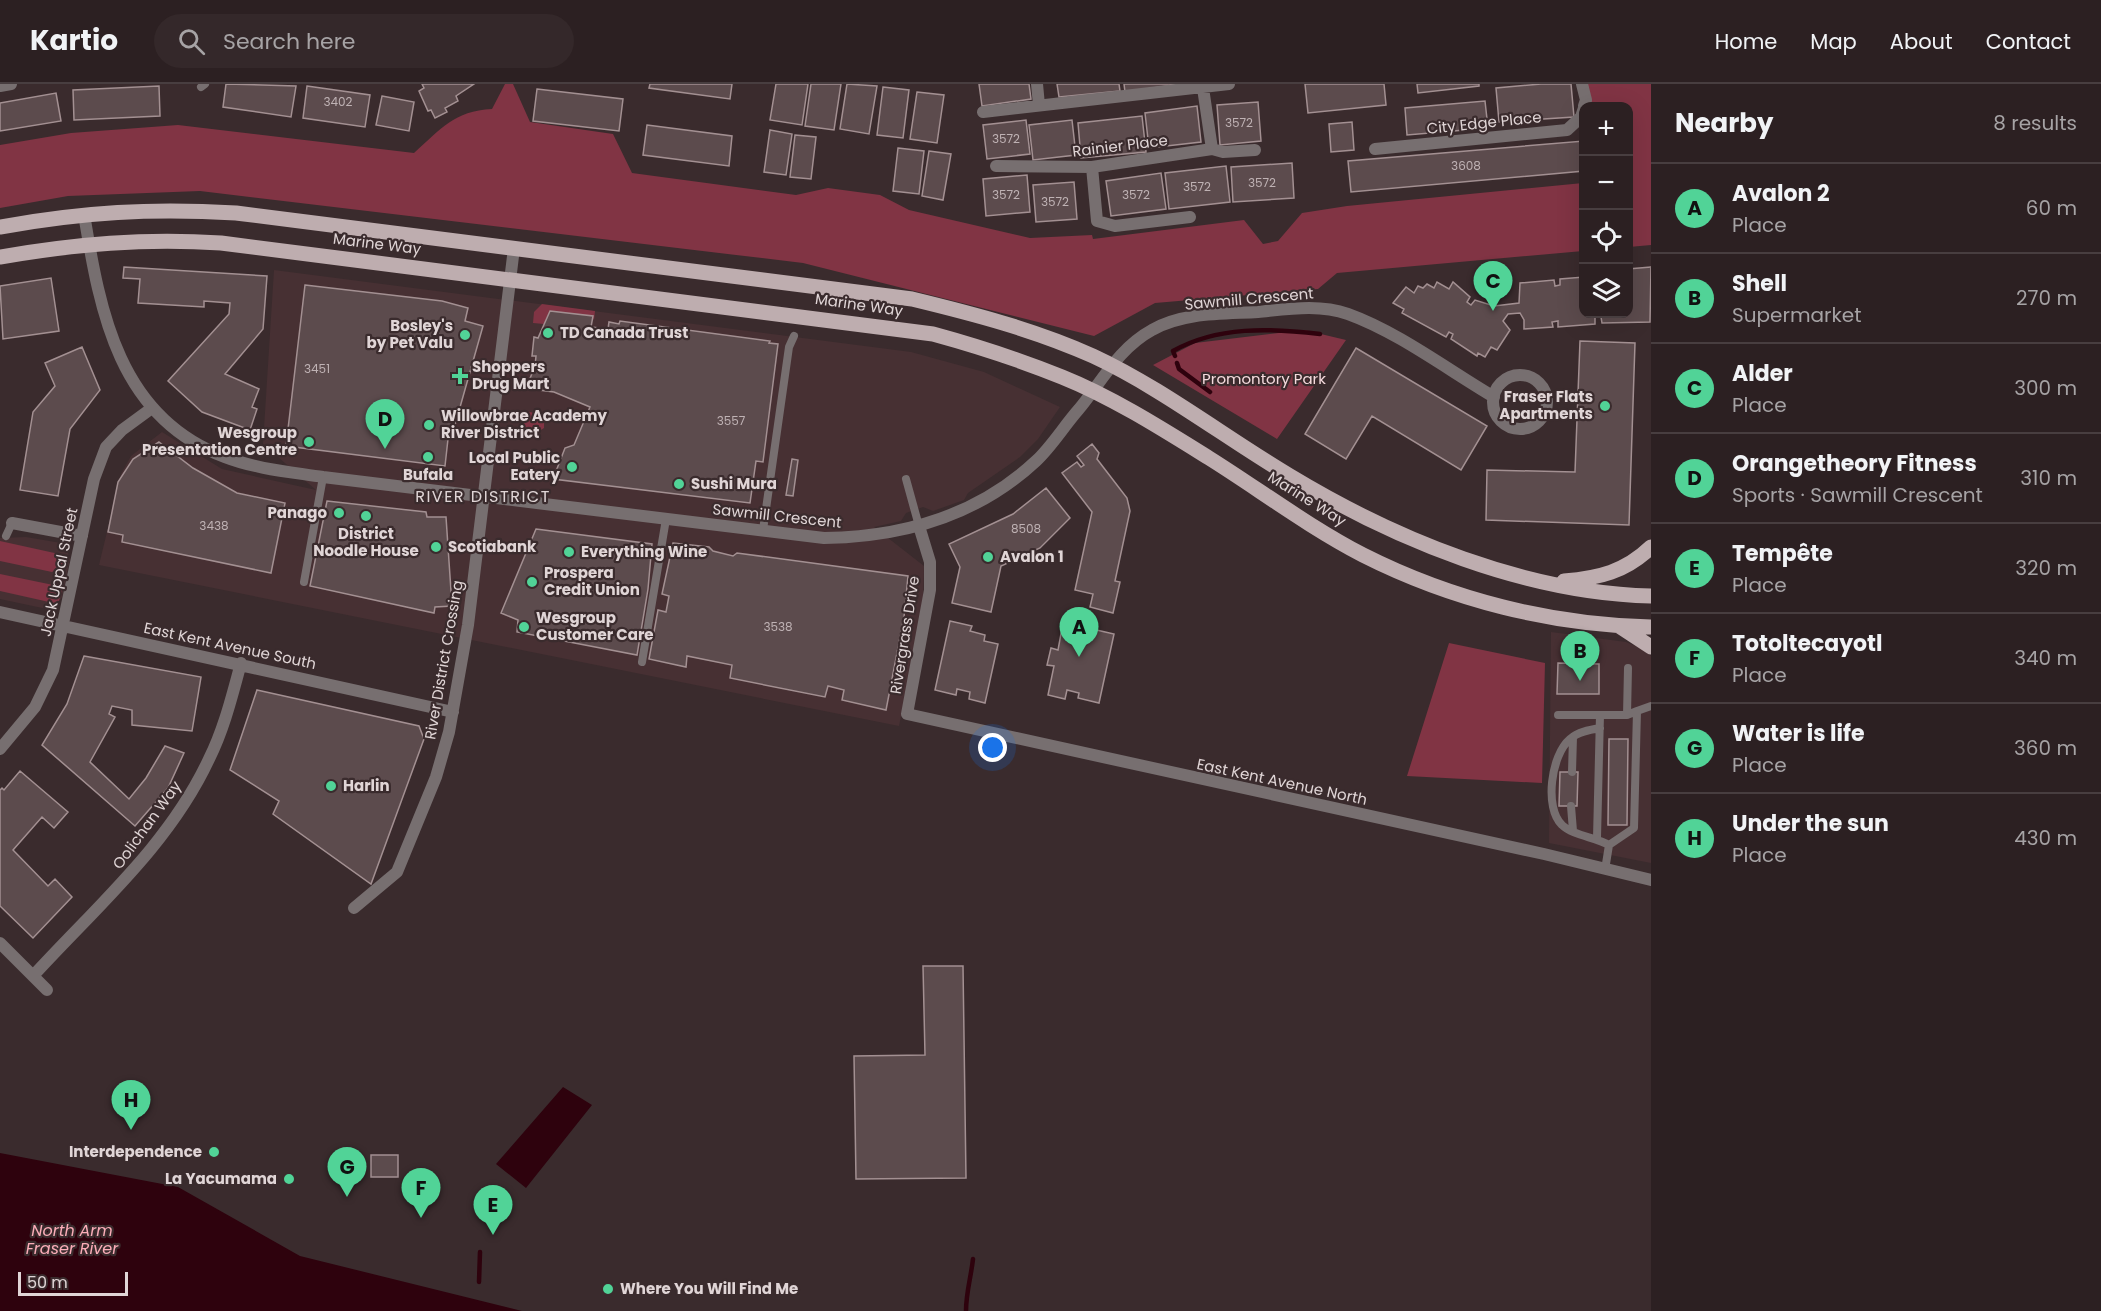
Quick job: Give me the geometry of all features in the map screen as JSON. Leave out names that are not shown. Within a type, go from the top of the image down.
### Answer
[{"type":"main road","name":"Marine Way","points":[[0,227],[84,214],[173,209],[237,213],[912,299],[1019,327],[1112,366],[1290,476],[1403,535],[1504,572],[1554,582],[1584,591],[1651,596]]},
{"type":"main road","name":"Marine Way","points":[[0,257],[89,243],[135,240],[221,243],[510,278],[933,334],[986,349],[1065,378],[1208,457],[1325,533],[1404,573],[1500,606],[1553,618],[1618,626],[1651,627]]},
{"type":"main road","points":[[1554,582],[1593,578],[1621,570],[1651,548]]},
{"type":"main road","points":[[1618,626],[1651,647]]},
{"type":"street","points":[[0,86],[11,84]]},
{"type":"street","points":[[1037,84],[1039,105]]},
{"type":"street","points":[[984,112],[1229,84]]},
{"type":"street","name":"City Edge Place","points":[[1582,84],[1585,102]]},
{"type":"street","points":[[1203,88],[1212,149]]},
{"type":"street","name":"City Edge Place","points":[[1376,149],[1567,130],[1579,119]]},
{"type":"street","name":"Rainier Place","points":[[996,166],[1092,167],[1212,149],[1223,152],[1255,150]]},
{"type":"street","points":[[1092,167],[1097,221],[1115,226],[1190,217]]},
{"type":"street","name":"Sawmill Crescent","points":[[84,214],[113,344],[128,375],[152,408],[189,440],[225,458],[254,466],[323,477],[824,538],[853,538],[919,526],[972,507],[1010,483],[1038,460],[1127,347],[1153,329],[1188,317],[1325,308],[1370,323],[1494,397]]},
{"type":"street","name":"River District Crossing","points":[[354,908],[397,872],[436,777],[453,712],[468,625],[514,248]]},
{"type":"street","points":[[1529,376],[1543,387],[1547,405],[1540,421],[1525,429],[1516,429],[1501,421],[1494,406],[1494,397],[1503,382],[1511,377],[1529,376]]},
{"type":"street","name":"Jack Uppal Street","points":[[0,749],[25,720],[46,687],[53,670],[94,479],[106,447],[122,430],[152,408]]},
{"type":"street","points":[[12,523],[82,536]]},
{"type":"street","name":"Rivergrass Drive","points":[[907,714],[930,590],[930,562],[919,526]]},
{"type":"street","name":"East Kent Avenue South","points":[[0,612],[241,663],[453,712]]},
{"type":"street","name":"Oolichan Way","points":[[33,976],[117,890],[182,808],[210,759],[227,714],[241,663]]},
{"type":"street","name":"East Kent Avenue North","points":[[907,714],[1651,880]]},
{"type":"street","points":[[0,943],[47,990]]},
{"type":"lane","points":[[763,530],[789,347],[794,336]]},
{"type":"lane","points":[[304,582],[323,477]]},
{"type":"lane","points":[[906,479],[919,526]]},
{"type":"lane","points":[[642,662],[666,519]]},
{"type":"lane","points":[[6,536],[12,523]]},
{"type":"lane","points":[[1627,715],[1628,668]]},
{"type":"lane","points":[[1558,715],[1627,715],[1651,706]]},
{"type":"lane","points":[[1605,870],[1609,845],[1629,833],[1635,821],[1637,711]]},
{"type":"lane","points":[[1597,838],[1600,715]]},
{"type":"lane","points":[[1600,728],[1573,737],[1555,761],[1553,806],[1562,825],[1609,845]]},
{"type":"lane","points":[[1572,772],[1573,737]]},
{"type":"lane","points":[[1571,806],[1573,831]]},
{"type":"shaded area","points":[[274,270],[911,352],[984,372],[1060,407],[1038,439],[1020,457],[968,493],[964,500],[933,511],[923,507],[906,513],[901,521],[874,527],[924,566],[923,608],[899,726],[99,565],[121,474],[131,456],[162,432],[222,469],[316,490],[263,444]]},
{"type":"shaded area","points":[[26,537],[61,543],[67,551],[70,559],[62,597],[55,607],[47,609],[0,599],[0,538]]},
{"type":"shaded area","points":[[1551,632],[1626,642],[1641,648],[1651,656],[1651,863],[1549,843]]},
{"type":"green space","points":[[505,84],[513,84],[530,122],[613,134],[632,173],[796,195],[828,188],[880,195],[909,210],[1030,238],[1092,235],[1093,239],[1244,220],[1263,244],[1278,241],[1302,213],[1347,206],[1579,183],[1579,251],[1337,273],[1318,289],[1155,303],[1094,336],[803,263],[200,191],[68,196],[0,208],[0,145],[71,133],[178,125],[414,153],[458,117],[479,110],[492,109]]},
{"type":"green space","points":[[1579,84],[1651,84],[1651,245],[1633,247],[1633,102],[1583,102]]},
{"type":"green space","points":[[542,304],[595,311],[594,320],[592,316],[550,311],[544,324],[533,323],[534,312]]},
{"type":"green space","name":"Promontory Park","points":[[1304,330],[1346,340],[1277,439],[1153,365],[1195,343]]},
{"type":"green space","points":[[525,411],[544,415],[544,428],[527,439],[519,436]]},
{"type":"green space","points":[[0,541],[59,554],[65,563],[52,572],[0,561]]},
{"type":"green space","points":[[0,574],[63,587],[58,604],[0,591]]},
{"type":"green space","points":[[1449,643],[1545,663],[1542,783],[1407,776]]},
{"type":"water","points":[[563,1087],[592,1105],[526,1188],[496,1164]]},
{"type":"water","name":"North Arm Fraser River","points":[[0,1153],[178,1187],[300,1256],[522,1311],[0,1311]]},
{"type":"building","points":[[226,84],[296,86],[291,117],[223,107]]},
{"type":"building","points":[[422,84],[474,84],[456,96],[458,101],[445,108],[447,112],[435,118],[431,110],[428,111],[419,91],[424,88]]},
{"type":"building","points":[[650,84],[732,84],[730,99],[649,88]]},
{"type":"building","points":[[776,84],[808,84],[802,125],[770,120]]},
{"type":"building","points":[[811,84],[841,84],[834,130],[805,126]]},
{"type":"building","points":[[847,84],[877,86],[869,134],[840,129]]},
{"type":"building","points":[[979,84],[1029,84],[1031,99],[982,106]]},
{"type":"building","points":[[1057,84],[1119,84],[1120,91],[1059,97]]},
{"type":"building","points":[[1124,84],[1181,84],[1125,92]]},
{"type":"building","points":[[1305,84],[1384,84],[1386,105],[1308,113]]},
{"type":"building","points":[[1417,84],[1479,84],[1479,86],[1418,93]]},
{"type":"building","points":[[1571,84],[1574,117],[1499,122],[1496,88]]},
{"type":"building","points":[[159,86],[160,116],[74,120],[73,90]]},
{"type":"building","points":[[307,86],[370,95],[365,127],[303,118]]},
{"type":"building","points":[[883,87],[909,90],[903,138],[877,135]]},
{"type":"building","points":[[537,89],[623,99],[619,131],[533,121]]},
{"type":"building","points":[[917,92],[944,95],[937,143],[910,139]]},
{"type":"building","points":[[56,93],[61,121],[0,131],[0,103]]},
{"type":"building","points":[[382,96],[414,102],[409,131],[376,125]]},
{"type":"building","points":[[1485,101],[1488,128],[1407,135],[1405,108]]},
{"type":"building","points":[[1258,102],[1261,141],[1220,145],[1217,105]]},
{"type":"building","points":[[1197,106],[1201,142],[1149,148],[1145,113]]},
{"type":"building","points":[[1142,116],[1146,152],[1081,158],[1078,123]]},
{"type":"building","points":[[1026,120],[1030,154],[987,159],[983,125]]},
{"type":"building","points":[[1072,120],[1076,155],[1033,160],[1029,125]]},
{"type":"building","points":[[1352,122],[1354,150],[1331,152],[1329,124]]},
{"type":"building","points":[[647,125],[732,136],[729,166],[643,155]]},
{"type":"building","points":[[770,130],[792,134],[786,175],[764,172]]},
{"type":"building","points":[[795,135],[816,137],[811,179],[790,177]]},
{"type":"building","points":[[1579,141],[1579,171],[1351,192],[1348,161]]},
{"type":"building","points":[[898,148],[924,151],[919,194],[893,191]]},
{"type":"building","points":[[929,151],[951,154],[943,200],[922,196]]},
{"type":"building","points":[[1292,163],[1294,198],[1233,202],[1231,167]]},
{"type":"building","points":[[1226,166],[1230,202],[1169,209],[1165,173]]},
{"type":"building","points":[[1161,173],[1166,209],[1111,216],[1106,181]]},
{"type":"building","points":[[1027,175],[1030,212],[986,216],[983,179]]},
{"type":"building","points":[[1074,182],[1077,219],[1036,222],[1033,185]]},
{"type":"building","points":[[124,267],[267,276],[263,329],[225,374],[259,389],[252,407],[257,409],[250,430],[202,412],[168,381],[229,314],[230,303],[204,301],[204,307],[138,303],[140,279],[123,278]]},
{"type":"building","points":[[1651,267],[1650,322],[1602,323],[1601,318],[1633,318],[1633,269]]},
{"type":"building","points":[[1579,277],[1579,318],[1595,318],[1595,324],[1558,327],[1558,321],[1552,322],[1553,327],[1524,329],[1524,320],[1520,313],[1508,314],[1503,321],[1510,330],[1497,350],[1491,347],[1485,357],[1478,353],[1477,356],[1451,339],[1453,334],[1449,332],[1446,337],[1402,313],[1404,309],[1393,303],[1406,287],[1414,293],[1418,286],[1423,288],[1427,284],[1434,288],[1437,282],[1449,289],[1453,282],[1470,297],[1467,302],[1471,305],[1475,300],[1494,306],[1519,303],[1520,283],[1554,280],[1555,286],[1560,285],[1560,279]]},
{"type":"building","points":[[51,278],[59,331],[3,339],[0,286]]},
{"type":"building","points":[[305,285],[442,301],[468,308],[465,321],[483,326],[451,439],[448,439],[445,466],[286,446]]},
{"type":"building","points":[[550,311],[593,316],[591,327],[608,329],[609,322],[619,324],[620,321],[770,341],[769,343],[778,344],[763,462],[756,461],[750,503],[553,479],[565,448],[574,445],[590,407],[554,392],[539,390],[539,386],[529,381],[535,366],[536,356],[532,356],[534,337],[538,338]]},
{"type":"building","name":"Fraser Flats Apartments","points":[[1580,341],[1635,343],[1629,525],[1486,520],[1487,470],[1575,472]]},
{"type":"building","points":[[82,347],[100,390],[70,429],[58,496],[20,490],[33,412],[55,386],[45,363]]},
{"type":"building","points":[[1356,348],[1487,426],[1461,470],[1372,416],[1346,459],[1305,434]]},
{"type":"building","points":[[159,442],[193,468],[237,493],[285,503],[271,573],[122,542],[123,535],[108,532],[118,482],[133,459]]},
{"type":"building","name":"Avalon 1","points":[[1092,444],[1099,453],[1097,459],[1127,498],[1130,511],[1115,581],[1120,582],[1113,613],[1090,607],[1093,594],[1075,590],[1092,512],[1062,473],[1077,462],[1081,467],[1084,465],[1077,456]]},
{"type":"building","points":[[792,459],[798,460],[793,496],[786,495]]},
{"type":"building","name":"Avalon 1","points":[[1046,488],[1070,518],[1040,548],[1001,566],[991,612],[952,603],[960,567],[949,544],[1013,514]]},
{"type":"building","points":[[327,501],[426,512],[427,517],[446,517],[452,606],[435,607],[434,613],[310,586]]},
{"type":"building","points":[[536,529],[652,544],[648,589],[637,655],[517,632],[518,620],[501,613]]},
{"type":"building","points":[[673,543],[709,547],[713,551],[733,556],[737,553],[908,576],[904,617],[886,710],[842,700],[844,690],[828,686],[825,697],[730,678],[732,665],[687,656],[686,667],[649,659],[658,610],[666,612],[669,596],[662,594]]},
{"type":"building","points":[[950,621],[972,626],[970,631],[985,635],[984,641],[998,644],[985,703],[969,699],[970,692],[957,689],[956,695],[935,690]]},
{"type":"building","points":[[1063,623],[1080,627],[1079,632],[1091,635],[1092,629],[1114,634],[1099,703],[1078,698],[1079,693],[1067,690],[1065,699],[1048,695],[1054,666],[1047,665],[1051,648],[1058,650]]},
{"type":"building","points":[[84,656],[201,677],[192,731],[132,725],[132,710],[112,706],[109,714],[115,717],[90,762],[129,799],[146,778],[165,746],[184,753],[168,788],[135,826],[42,745],[67,704]]},
{"type":"building","points":[[1558,663],[1599,664],[1599,694],[1557,694]]},
{"type":"building","name":"Harlin","points":[[257,690],[419,726],[424,739],[371,884],[273,814],[279,801],[230,770]]},
{"type":"building","points":[[1609,739],[1628,739],[1627,825],[1608,825]]},
{"type":"building","points":[[20,771],[68,812],[54,828],[42,817],[13,850],[48,886],[55,879],[72,897],[33,938],[0,906],[0,790],[2,788],[4,790]]},
{"type":"building","points":[[1560,772],[1578,772],[1577,806],[1559,806]]},
{"type":"building","points":[[923,966],[963,966],[966,1178],[856,1179],[854,1056],[925,1055]]},
{"type":"building","points":[[371,1155],[398,1155],[398,1177],[371,1177]]},
{"type":"waterway","points":[[1175,356],[1173,351],[1190,343],[1226,333],[1264,330],[1320,334]]},
{"type":"waterway","points":[[1177,363],[1179,369],[1210,392]]},
{"type":"waterway","points":[[479,1282],[480,1252]]},
{"type":"waterway","points":[[966,1311],[973,1259]]},
{"type":"place","name":"Alder","points":[[1493,311]]},
{"type":"place","name":"TD Canada Trust","points":[[548,333]]},
{"type":"place","name":"Bosley's by Pet Valu","points":[[465,335]]},
{"type":"place","name":"Shoppers Drug Mart","points":[[460,376]]},
{"type":"place","name":"Fraser Flats Apartments","points":[[1605,406]]},
{"type":"place","name":"Willowbrae Academy River District","points":[[429,425]]},
{"type":"place","name":"Wesgroup Presentation Centre","points":[[309,442]]},
{"type":"place","name":"Orangetheory Fitness","points":[[385,449]]},
{"type":"place","name":"Bufala","points":[[428,457]]},
{"type":"place","name":"Local Public Eatery","points":[[572,467]]},
{"type":"place","name":"Sushi Mura","points":[[679,484]]},
{"type":"place","name":"Panago","points":[[339,513]]},
{"type":"place","name":"District Noodle House","points":[[366,516]]},
{"type":"place","name":"Scotiabank","points":[[436,547]]},
{"type":"place","name":"Everything Wine","points":[[569,552]]},
{"type":"place","name":"Avalon 1","points":[[988,557]]},
{"type":"place","name":"Prospera Credit Union","points":[[532,582]]},
{"type":"place","name":"Wesgroup Customer Care","points":[[524,627]]},
{"type":"place","name":"Avalon 2","points":[[1079,657]]},
{"type":"place","name":"Shell","points":[[1580,681]]},
{"type":"place","name":"Harlin","points":[[331,786]]},
{"type":"place","name":"Under the sun","points":[[131,1130]]},
{"type":"place","name":"Interdependence","points":[[214,1152]]},
{"type":"place","name":"La Yacumama","points":[[289,1179]]},
{"type":"place","name":"Water is life","points":[[347,1197]]},
{"type":"place","name":"Totoltecayotl","points":[[421,1218]]},
{"type":"place","name":"Tempête","points":[[493,1235]]},
{"type":"place","name":"Where You Will Find Me","points":[[608,1289]]},
{"type":"district","name":"RIVER DISTRICT","points":[[483,496]]}]
